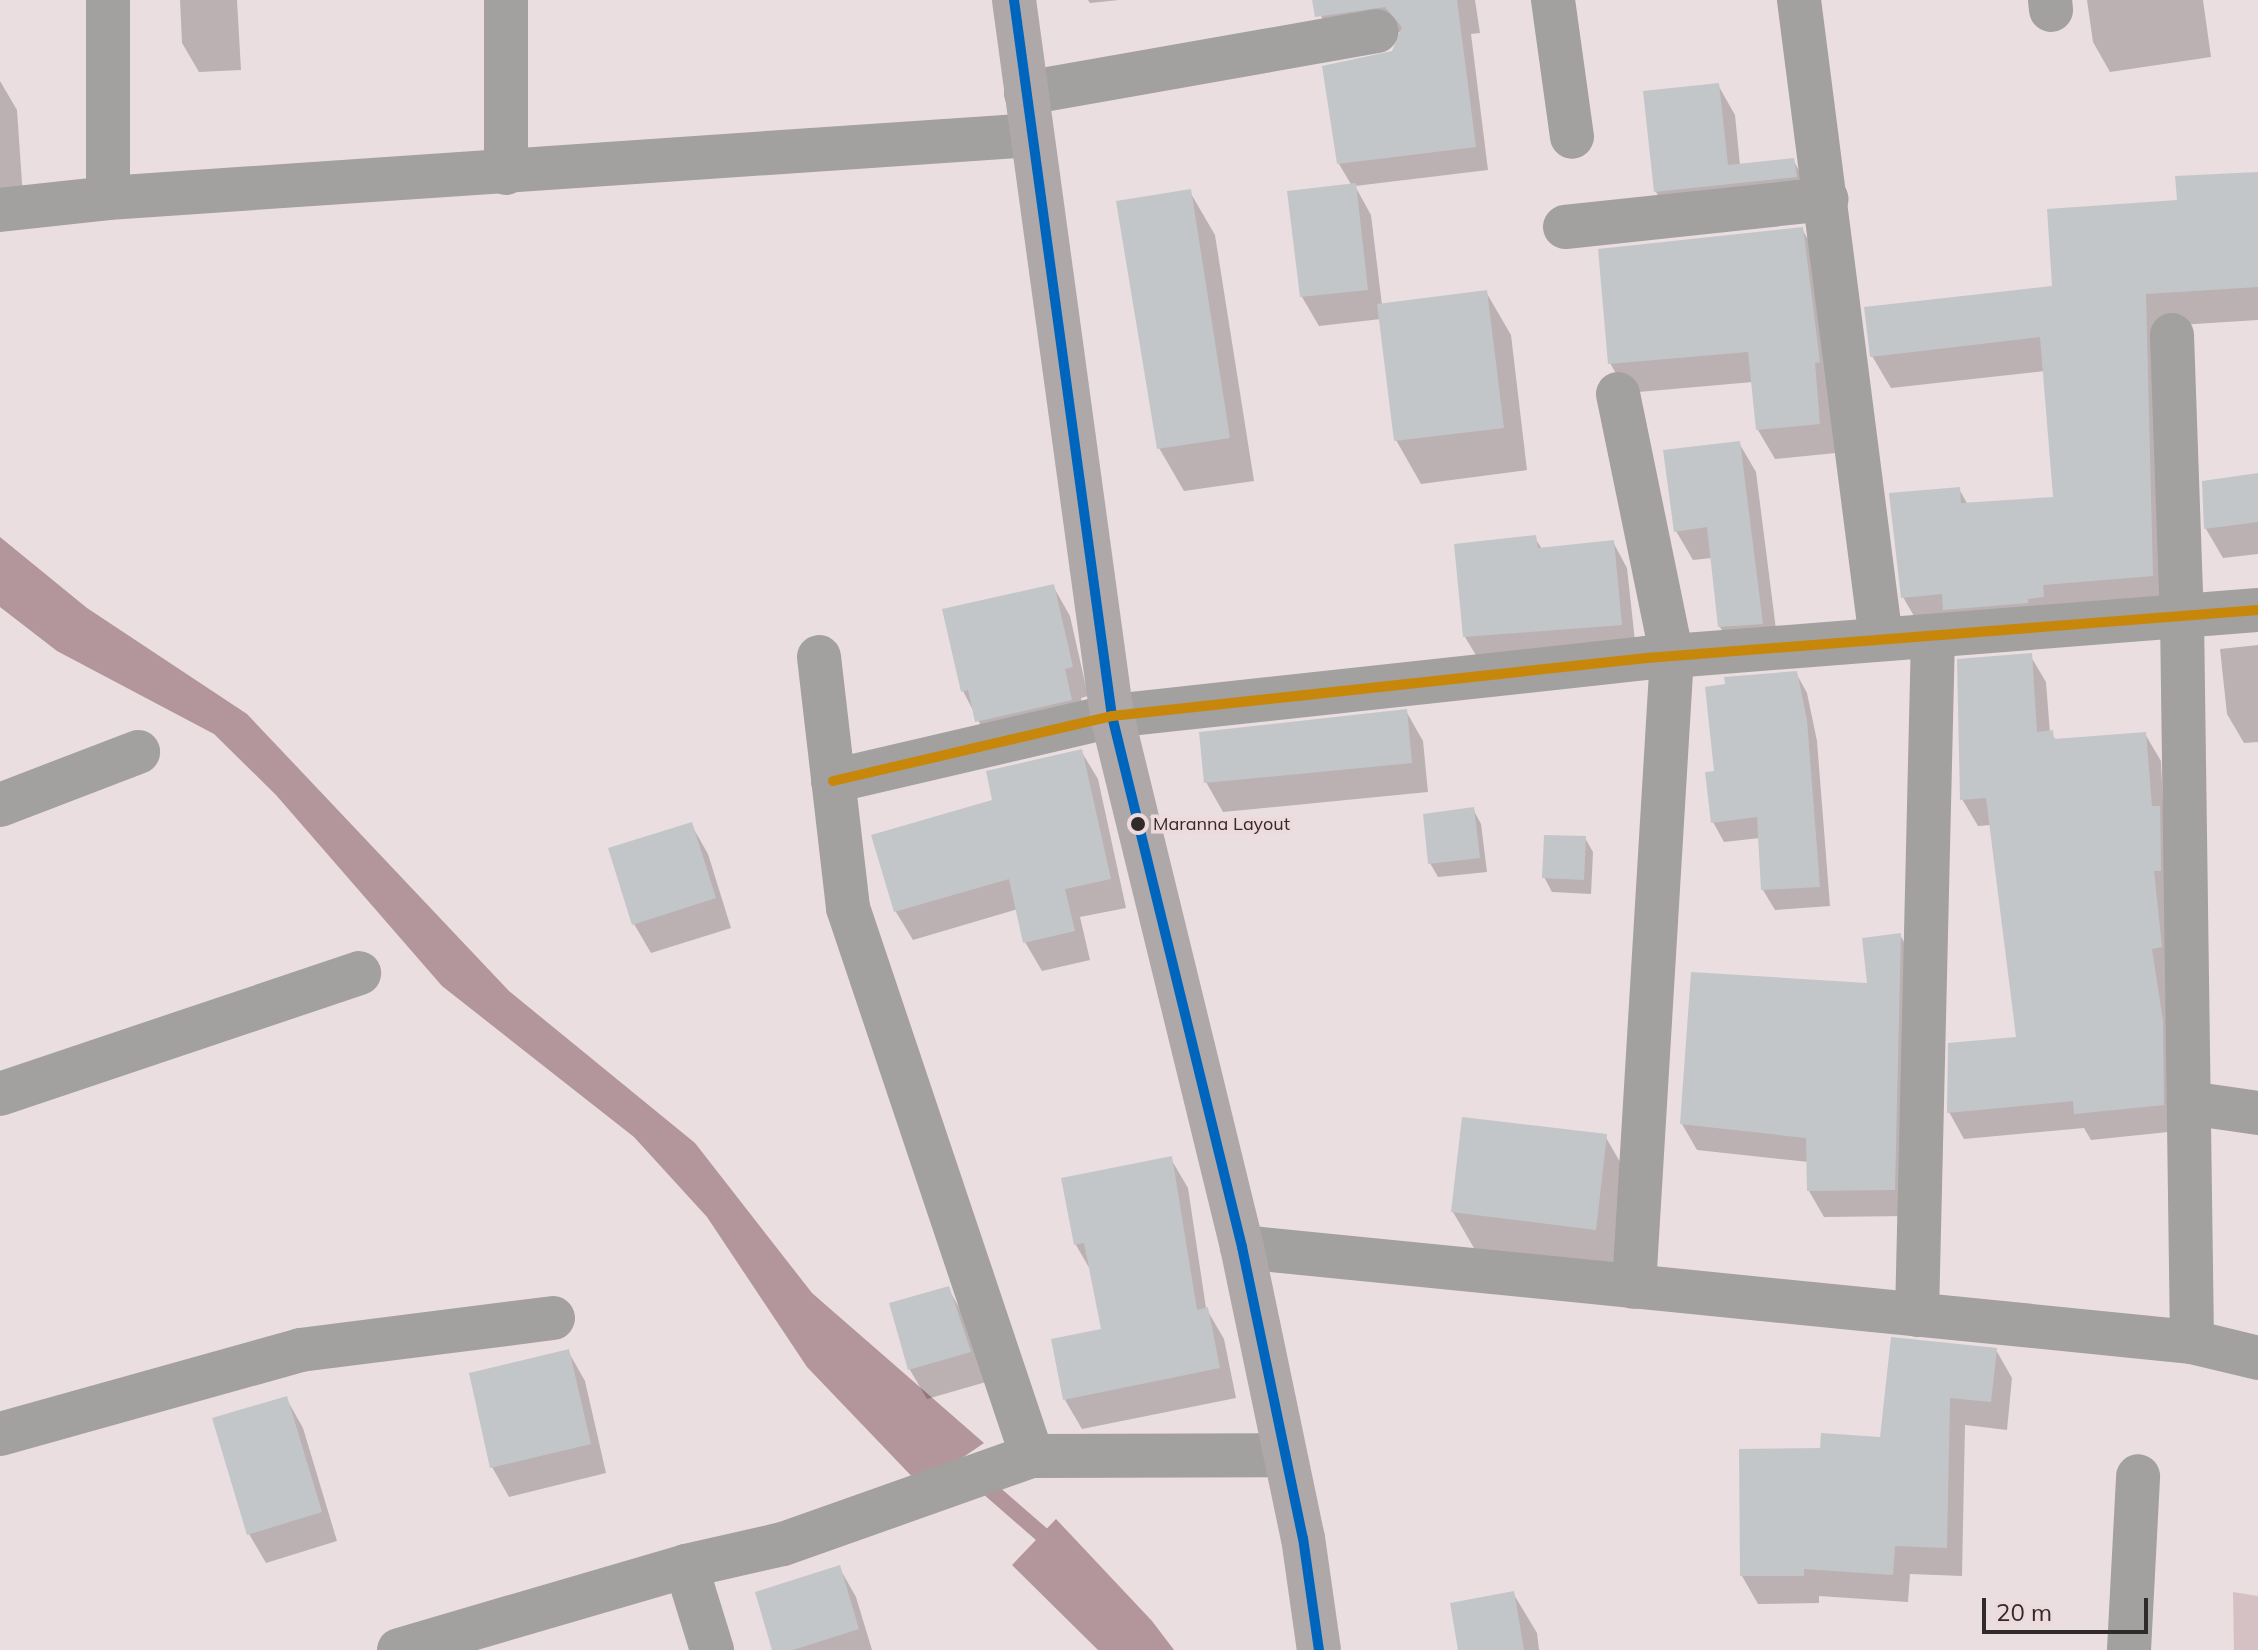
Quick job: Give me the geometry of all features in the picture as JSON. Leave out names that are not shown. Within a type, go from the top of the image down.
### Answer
[{"type":"street","points":[[108,0],[108,198]]},
{"type":"street","points":[[506,0],[506,173]]},
{"type":"street","points":[[1014,0],[1112,716],[1242,1247],[1285,1455],[1319,1650]]},
{"type":"street","points":[[1553,0],[1572,137]]},
{"type":"street","points":[[1799,0],[1827,199],[1881,639]]},
{"type":"street","points":[[1026,93],[1377,31]]},
{"type":"street","points":[[0,210],[108,198],[1032,135]]},
{"type":"street","points":[[1565,227],[1827,199]]},
{"type":"street","points":[[2172,335],[2182,616],[2192,1342]]},
{"type":"street","points":[[1618,394],[1672,656],[1634,1287]]},
{"type":"street","points":[[833,781],[1112,716],[1672,656],[2258,610]]},
{"type":"street","points":[[1917,1315],[1933,636]]},
{"type":"street","points":[[819,657],[848,908],[1024,1459]]},
{"type":"street","points":[[0,805],[138,752]]},
{"type":"street","points":[[0,1094],[359,973]]},
{"type":"street","points":[[2189,1103],[2258,1113]]},
{"type":"street","points":[[1242,1247],[2192,1342],[2258,1358]]},
{"type":"street","points":[[0,1434],[300,1350],[553,1318]]},
{"type":"street","points":[[399,1650],[686,1566],[783,1544],[1024,1459],[1285,1455]]},
{"type":"street","points":[[2129,1650],[2138,1476]]},
{"type":"street","points":[[686,1566],[712,1650]]},
{"type":"shaded area","points":[[0,537],[87,608],[247,714],[509,991],[695,1143],[812,1293],[984,1443],[921,1486],[807,1367],[707,1217],[634,1137],[442,986],[276,795],[214,734],[57,651],[0,607]]},
{"type":"shaded area","points":[[1056,1519],[1152,1621],[1174,1650],[1098,1650],[1012,1565]]},
{"type":"shaded area","points":[[2233,1592],[2258,1596],[2258,1650],[2234,1650]]},
{"type":"building","points":[[1312,0],[1457,0],[1476,147],[1337,164],[1322,66],[1392,51],[1402,27],[1385,7],[1315,17]]},
{"type":"building","points":[[1719,83],[1728,165],[1794,158],[1797,177],[1654,192],[1643,91]]},
{"type":"building","points":[[2258,172],[2258,287],[2146,294],[2153,576],[2043,585],[2044,597],[2028,599],[2028,603],[1943,610],[1942,594],[1901,598],[1889,493],[1960,487],[1961,503],[2053,497],[2040,337],[1870,357],[1864,307],[2052,286],[2047,209],[2177,200],[2175,176]]},
{"type":"building","points":[[1356,183],[1368,290],[1300,297],[1287,191]]},
{"type":"building","points":[[1191,189],[1230,438],[1157,449],[1116,201]]},
{"type":"building","points":[[1803,227],[1820,362],[1815,363],[1820,424],[1756,430],[1748,352],[1608,364],[1598,249]]},
{"type":"building","points":[[1487,290],[1504,428],[1394,441],[1377,304]]},
{"type":"building","points":[[1740,441],[1763,624],[1718,627],[1707,527],[1674,532],[1663,450]]},
{"type":"building","points":[[2258,473],[2258,522],[2204,529],[2202,481]]},
{"type":"building","points":[[1536,535],[1538,548],[1614,540],[1622,625],[1463,637],[1454,544]]},
{"type":"building","points":[[1054,584],[1073,667],[1065,669],[1072,700],[975,722],[968,690],[961,692],[942,609]]},
{"type":"building","points":[[2032,653],[2037,732],[2053,730],[2054,739],[2146,732],[2152,806],[2160,806],[2161,871],[2154,871],[2162,947],[2152,949],[2163,1021],[2164,1105],[2074,1114],[2073,1101],[1947,1113],[1948,1043],[2016,1037],[1986,798],[1960,800],[1957,659]]},
{"type":"building","points":[[1797,671],[1807,720],[1820,887],[1761,890],[1757,817],[1711,823],[1705,772],[1714,771],[1705,687],[1725,684],[1724,677]]},
{"type":"building","points":[[1407,709],[1412,763],[1204,783],[1199,732]]},
{"type":"building","points":[[1082,749],[1111,879],[1065,889],[1075,931],[1023,943],[1009,879],[894,912],[871,835],[992,800],[986,771]]},
{"type":"building","points":[[1474,807],[1480,858],[1428,864],[1423,814]]},
{"type":"building","points":[[692,822],[716,898],[632,925],[608,848]]},
{"type":"building","points":[[1544,835],[1586,836],[1584,880],[1542,878]]},
{"type":"building","points":[[1901,933],[1895,1190],[1807,1191],[1806,1138],[1680,1124],[1691,972],[1867,983],[1862,938]]},
{"type":"building","points":[[1462,1117],[1607,1134],[1596,1230],[1451,1212]]},
{"type":"building","points":[[1172,1156],[1197,1310],[1208,1307],[1220,1368],[1063,1400],[1051,1339],[1101,1329],[1084,1243],[1074,1245],[1061,1178]]},
{"type":"building","points":[[949,1286],[971,1352],[908,1370],[889,1303]]},
{"type":"building","points":[[1891,1337],[1997,1348],[1991,1402],[1950,1398],[1947,1548],[1895,1546],[1893,1575],[1804,1569],[1804,1576],[1740,1576],[1739,1449],[1820,1448],[1821,1433],[1880,1437]]},
{"type":"building","points":[[569,1349],[591,1444],[490,1468],[469,1373]]},
{"type":"building","points":[[287,1396],[322,1512],[247,1535],[212,1418]]},
{"type":"building","points":[[840,1565],[859,1629],[793,1650],[772,1650],[755,1592]]},
{"type":"building","points":[[1514,1591],[1524,1650],[1458,1650],[1450,1603]]},
{"type":"waterway","points":[[977,1478],[1056,1547]]},
{"type":"transit line","points":[[1014,0],[1112,716],[1242,1247],[1303,1538],[1319,1650]]},
{"type":"transit line","points":[[833,781],[1112,716],[1647,658],[2258,610]]},
{"type":"place","name":"Maranna Layout","points":[[1138,824]]}]
